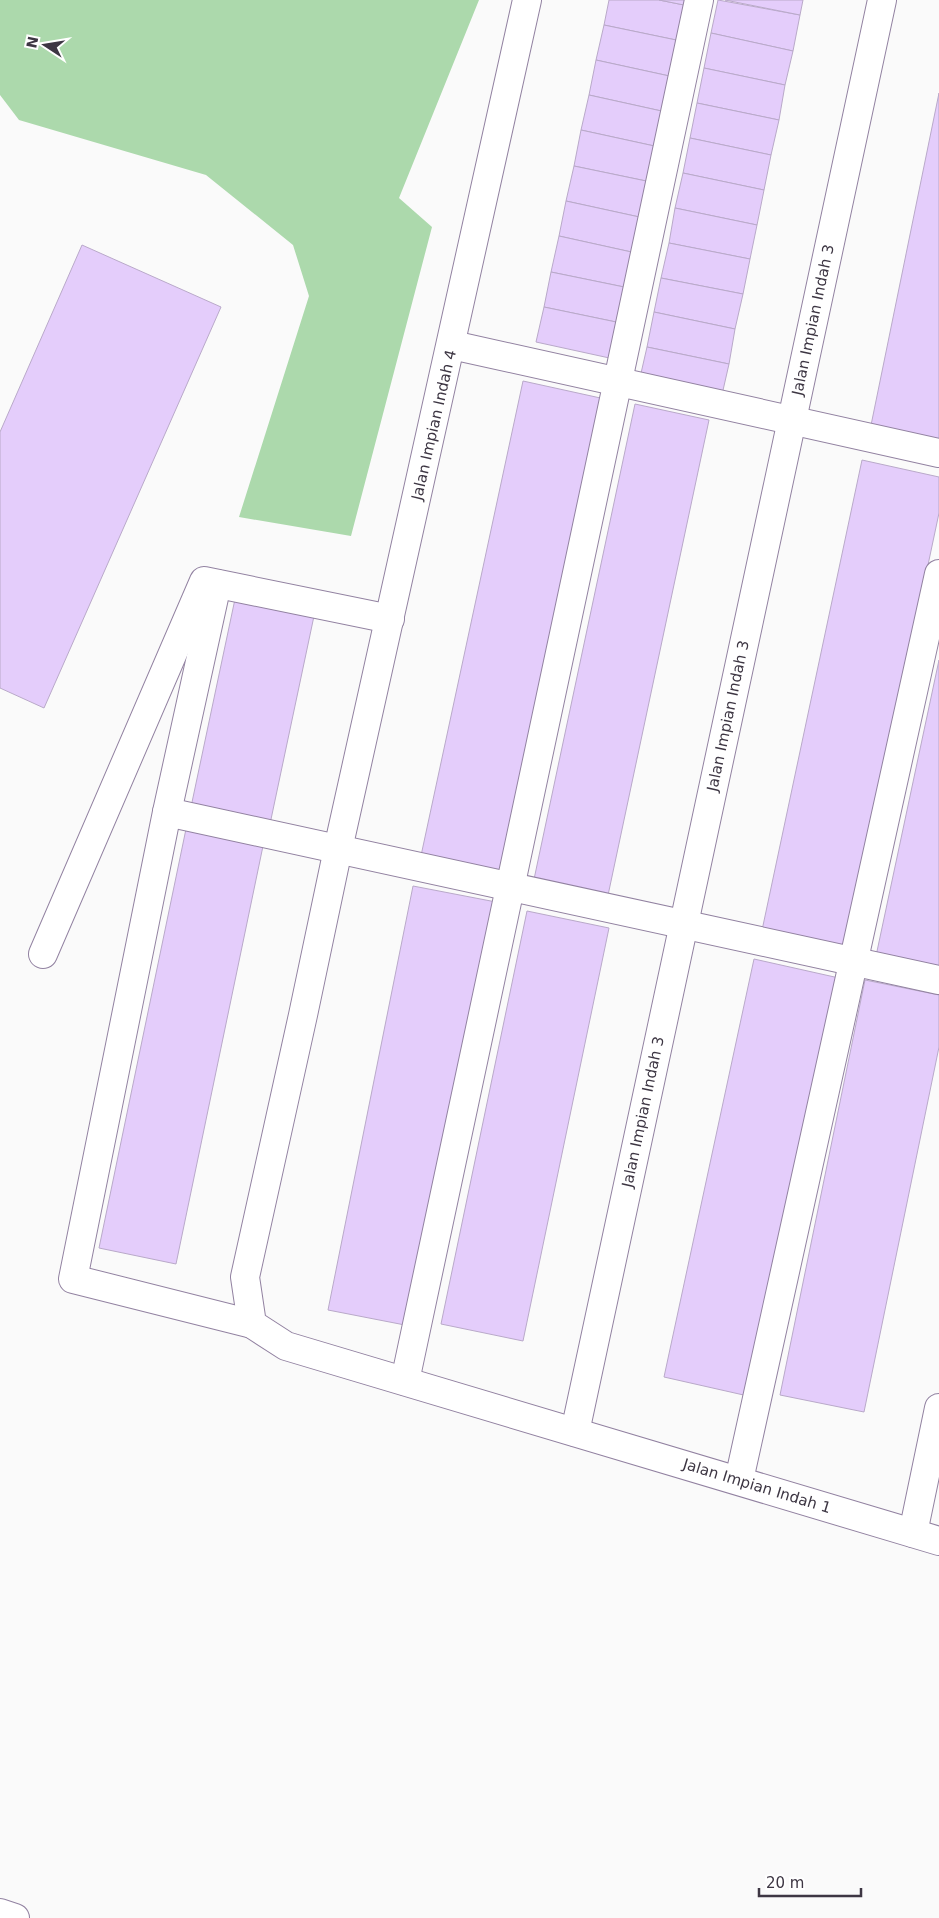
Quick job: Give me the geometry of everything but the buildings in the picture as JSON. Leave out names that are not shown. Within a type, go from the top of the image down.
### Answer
[{"type":"street","name":"Jalan Impian Indah 4","points":[[252,1324],[245,1277],[527,0]]},
{"type":"street","points":[[405,1381],[699,0]]},
{"type":"street","name":"Jalan Impian Indah 3","points":[[574,1432],[882,0]]},
{"type":"street","points":[[452,344],[939,453]]},
{"type":"street","points":[[739,1480],[939,574]]},
{"type":"street","points":[[43,954],[204,581],[390,619]]},
{"type":"street","points":[[217,584],[167,812],[939,980]]},
{"type":"street","name":"Jalan Impian Indah 1","points":[[167,812],[73,1279],[252,1324],[286,1346],[939,1541]]},
{"type":"street","points":[[913,1533],[939,1408]]},
{"type":"street","points":[[0,1913],[14,1918]]},
{"type":"green space","points":[[0,0],[479,0],[399,198],[432,227],[351,536],[239,517],[309,296],[293,245],[206,175],[19,120],[0,95]]}]
